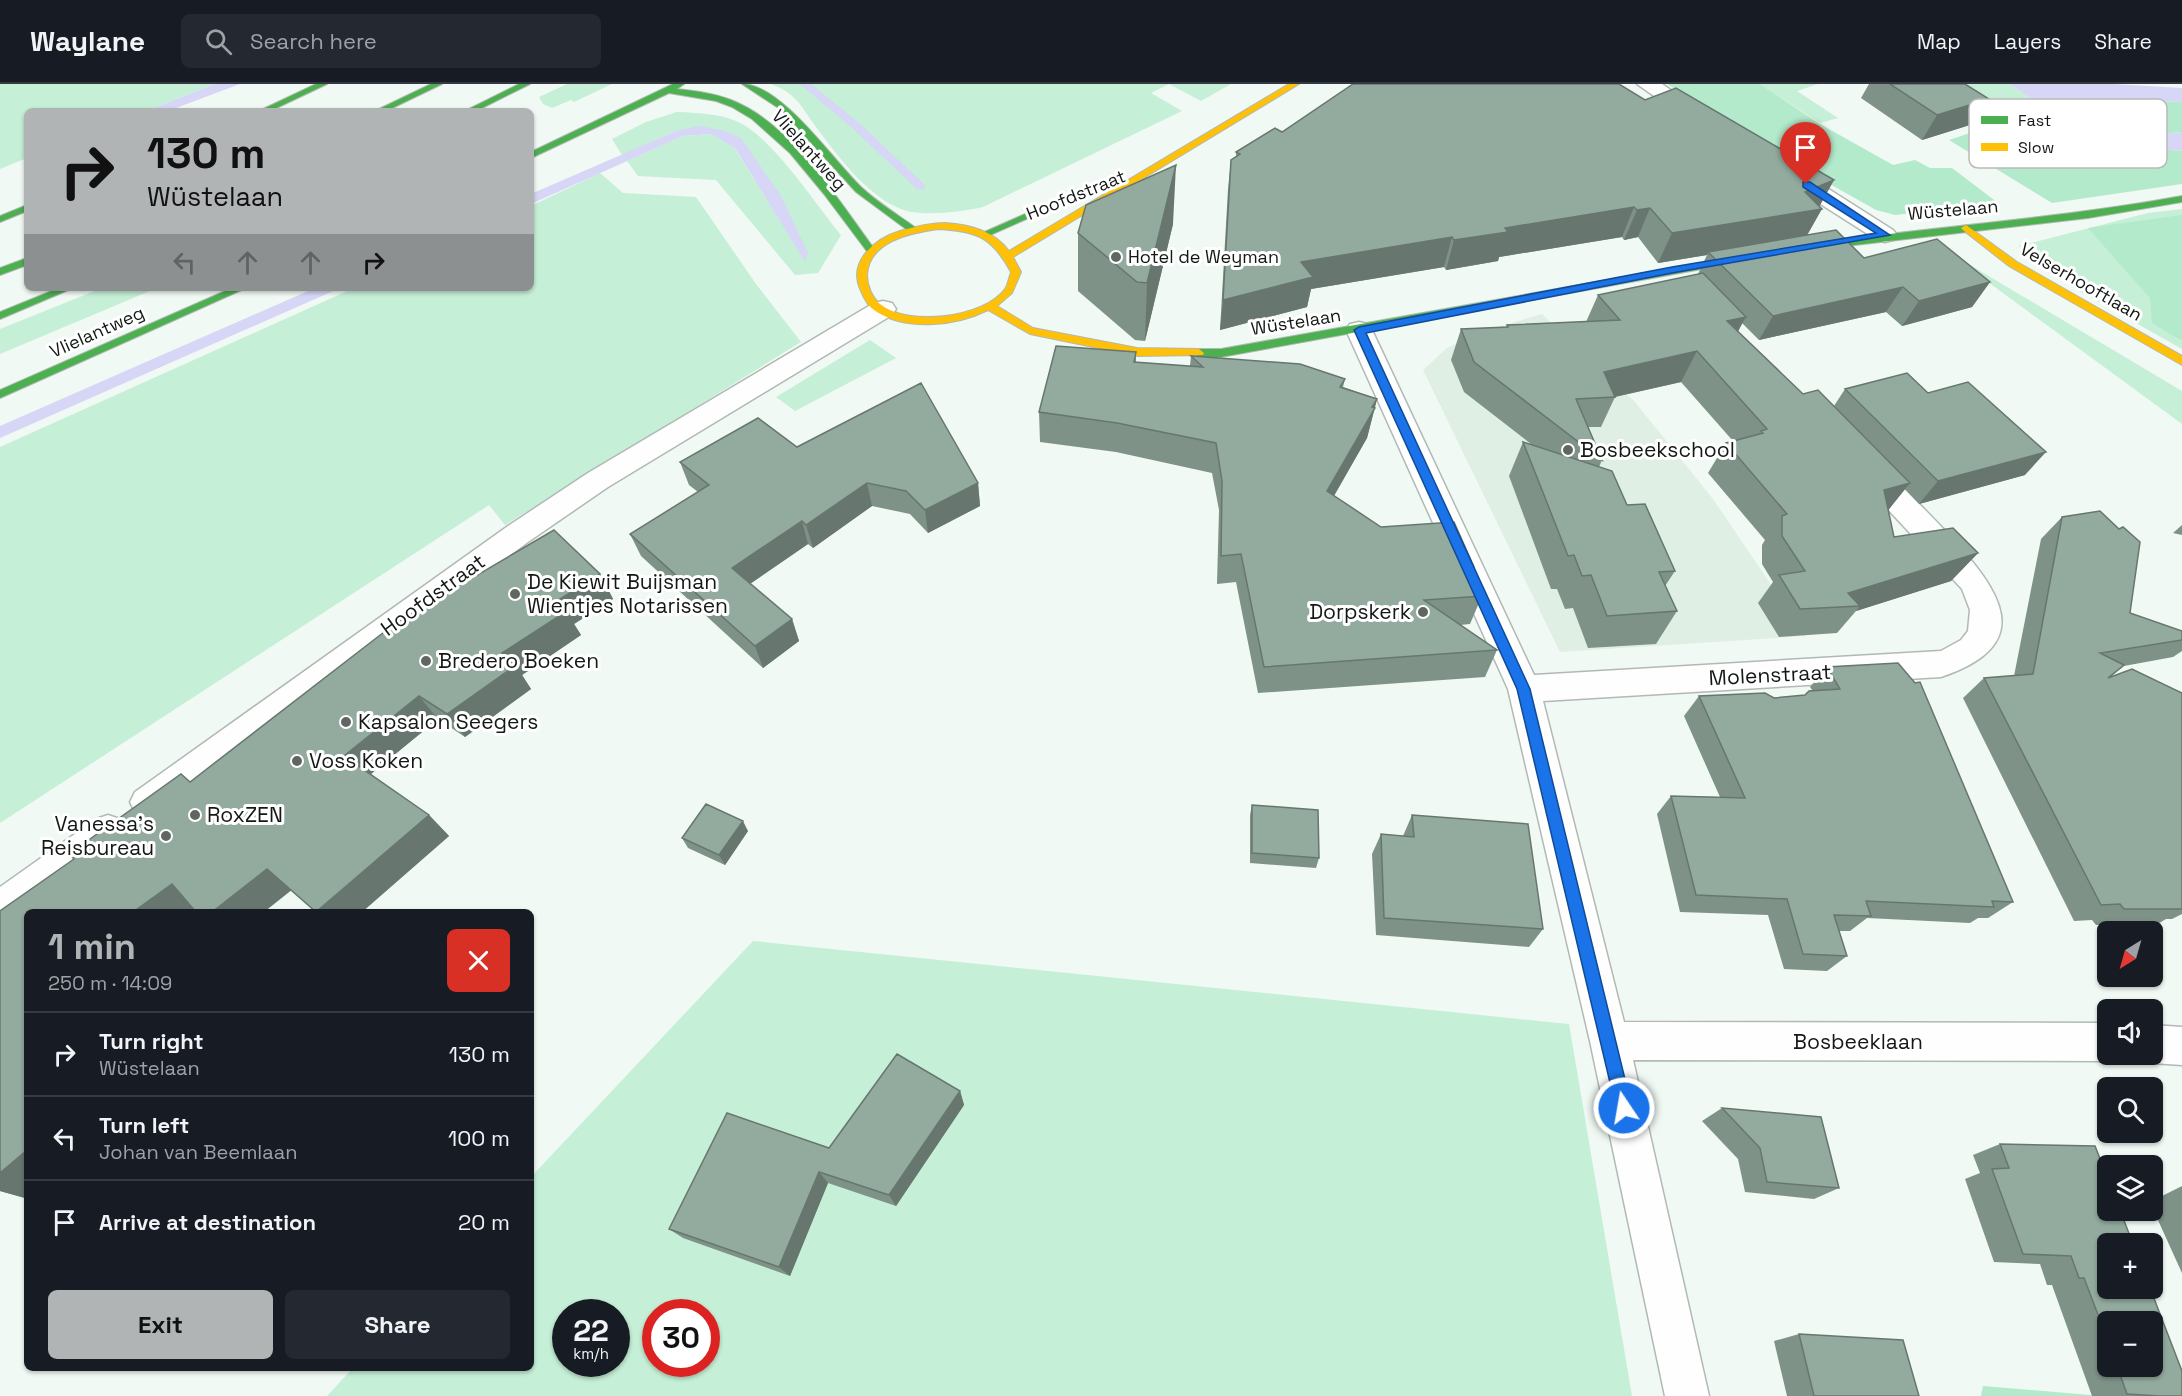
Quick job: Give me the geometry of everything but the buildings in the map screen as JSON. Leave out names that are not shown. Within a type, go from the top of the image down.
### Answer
[{"type":"main road","points":[[269,108],[323,84]]},
{"type":"main road","points":[[396,104],[425,84]]},
{"type":"main road","points":[[386,108],[438,84]]},
{"type":"main road","points":[[475,108],[526,84]]},
{"type":"main road","name":"Vlielantweg","points":[[747,84],[779,102],[860,193],[879,209],[913,230]]},
{"type":"main road","name":"Hoofdstraat","points":[[1010,255],[1108,199],[1168,160],[1296,84]]},
{"type":"main road","name":"Vlielantweg","points":[[534,154],[674,87],[734,104],[765,124],[784,143],[872,252]]},
{"type":"main road","name":"Hoofdstraat","points":[[985,234],[1092,187],[1168,160]]},
{"type":"main road","name":"Wüstelaan","points":[[1791,250],[1885,235],[2129,210],[2182,199]]},
{"type":"main road","points":[[0,219],[24,209]]},
{"type":"main road","points":[[949,226],[985,234],[1000,244],[1010,255],[1015,266],[1015,281],[990,306],[972,315],[942,321],[913,320],[883,309],[867,295],[861,277],[863,264],[872,252],[889,238],[913,230],[949,226]]},
{"type":"main road","name":"Velserhooftlaan","points":[[1966,228],[2013,264],[2182,361]]},
{"type":"main road","name":"Wüstelaan","points":[[990,306],[1030,331],[1137,352],[1221,353],[1359,330],[1755,256]]},
{"type":"main road","points":[[0,272],[24,262]]},
{"type":"main road","points":[[0,316],[61,291]]},
{"type":"main road","name":"Vlielantweg","points":[[0,394],[234,291]]},
{"type":"street","points":[[1648,84],[1717,128]]},
{"type":"street","points":[[1767,159],[1885,235]]},
{"type":"street","points":[[1672,270],[1698,296]]},
{"type":"street","name":"Hoofdstraat","points":[[0,909],[518,534],[598,480],[883,309]]},
{"type":"street","points":[[1359,330],[1524,689],[1609,1041],[1687,1396]]},
{"type":"street","name":"Molenstraat","points":[[1524,689],[1941,664],[1960,659],[1969,653],[1981,638],[1986,615],[1977,588],[1940,544],[1848,450]]},
{"type":"street","name":"Bosbeeklaan","points":[[1609,1041],[2097,1042]]},
{"type":"street","points":[[2163,1045],[2182,1046]]},
{"type":"shaded area","name":"Bosbeekschool","points":[[1542,314],[1635,402],[1713,499],[1806,636],[1560,652],[1423,370],[1447,348],[1478,333]]},
{"type":"green space","points":[[0,84],[215,84],[154,108],[24,108],[24,159],[0,169]]},
{"type":"green space","points":[[567,84],[612,84],[574,102],[571,100],[552,108],[543,104],[539,97]]},
{"type":"green space","points":[[771,84],[1169,84],[1151,93],[1182,111],[983,207],[953,212],[919,213],[888,203],[865,185],[834,150],[797,101],[787,92]]},
{"type":"green space","points":[[1169,84],[1231,84],[1201,101]]},
{"type":"green space","points":[[1667,84],[1760,84],[1820,124],[1893,165],[1915,160],[1930,168],[1952,168],[1998,203],[1895,215],[1876,210]]},
{"type":"green space","points":[[1760,84],[1818,84],[1797,91],[1838,118],[1820,123]]},
{"type":"green space","points":[[1930,84],[2010,84],[2033,99],[1969,99],[1969,109]]},
{"type":"green space","points":[[2167,101],[2182,102],[2182,132],[2167,133]]},
{"type":"green space","points":[[677,112],[729,118],[750,129],[778,155],[841,235],[818,273],[795,275],[716,180],[638,176],[627,161],[683,136],[711,134],[734,147],[805,261],[725,131],[676,131],[622,155],[612,139],[646,122]]},
{"type":"green space","points":[[1969,133],[1969,152],[1949,140]]},
{"type":"green space","points":[[2167,150],[2182,151],[2182,184],[2052,203],[1995,168],[2167,168]]},
{"type":"green space","points":[[600,173],[623,193],[696,197],[756,284],[801,342],[505,525],[489,505],[0,823],[0,447],[347,291],[534,291],[534,205]]},
{"type":"green space","points":[[2182,209],[2182,340],[2176,338],[2182,341],[2182,349],[2074,288],[2019,246],[2148,213]]},
{"type":"green space","points":[[2182,215],[2182,341],[2152,323],[2150,298],[2088,228]]},
{"type":"green space","points":[[1940,247],[2182,391],[2182,424]]},
{"type":"green space","points":[[95,291],[150,291],[0,354],[0,329]]},
{"type":"green space","points":[[870,340],[896,358],[795,411],[776,397]]},
{"type":"green space","points":[[753,941],[1569,1024],[1632,1396],[327,1396],[350,1371],[534,1371],[534,1174]]},
{"type":"green space","points":[[1983,1386],[2102,1396],[1981,1396]]},
{"type":"water","points":[[215,84],[240,84],[176,108],[154,108]]},
{"type":"water","points":[[2010,84],[2113,84],[2182,88],[2182,102],[2167,101],[2167,99],[2032,99]]},
{"type":"water","points":[[699,126],[725,131],[741,138],[781,196],[808,253],[805,262],[735,148],[711,134],[683,136],[534,203],[534,193],[676,131]]},
{"type":"water","points":[[2182,132],[2182,151],[2167,150],[2167,133]]},
{"type":"water","points":[[308,291],[333,291],[0,438],[0,426]]},
{"type":"waterway","points":[[805,84],[854,124],[921,187]]},
{"type":"traffic: fast","points":[[270,108],[323,84]]},
{"type":"traffic: fast","points":[[386,108],[438,84]]},
{"type":"traffic: fast","points":[[475,108],[526,84]]},
{"type":"traffic: fast","points":[[534,154],[680,84]]},
{"type":"traffic: fast","points":[[746,84],[783,107],[859,190],[913,230]]},
{"type":"traffic: fast","points":[[668,90],[719,99],[755,117],[793,151],[872,252]]},
{"type":"traffic: fast","points":[[985,234],[1098,185]]},
{"type":"traffic: fast","points":[[1803,248],[2088,215],[2182,199]]},
{"type":"traffic: fast","points":[[0,219],[24,209]]},
{"type":"traffic: fast","points":[[1199,353],[1221,353],[1747,258]]},
{"type":"traffic: fast","points":[[0,272],[24,262]]},
{"type":"traffic: fast","points":[[0,316],[61,291]]},
{"type":"traffic: fast","points":[[0,394],[234,291]]},
{"type":"traffic: slow","points":[[1010,255],[1295,84]]},
{"type":"traffic: slow","points":[[938,226],[976,231],[986,235],[1002,248],[1016,272],[1009,291],[995,302],[979,310],[944,320],[907,319],[891,315],[877,307],[867,294],[862,279],[863,266],[869,255],[888,239],[913,230],[938,226]]},
{"type":"traffic: slow","points":[[1966,228],[2013,264],[2182,361]]},
{"type":"traffic: slow","points":[[990,306],[1030,331],[1137,352],[1199,353]]},
{"type":"place","name":"Hotel de Weyman","points":[[1116,257]]},
{"type":"place","name":"Bosbeekschool","points":[[1568,450]]},
{"type":"place","name":"De Kiewit Buijsman Wientjes Notarissen","points":[[515,594]]},
{"type":"place","name":"Dorpskerk","points":[[1423,612]]},
{"type":"place","name":"Bredero Boeken","points":[[426,661]]},
{"type":"place","name":"Kapsalon Seegers","points":[[346,722]]},
{"type":"place","name":"Voss Koken","points":[[297,761]]},
{"type":"place","name":"RoxZEN","points":[[195,815]]},
{"type":"place","name":"Vanessa's Reisbureau","points":[[166,836]]},
{"type":"route","points":[[1624,1108],[1524,689],[1359,330],[1672,270],[1885,235],[1806,184]]}]
